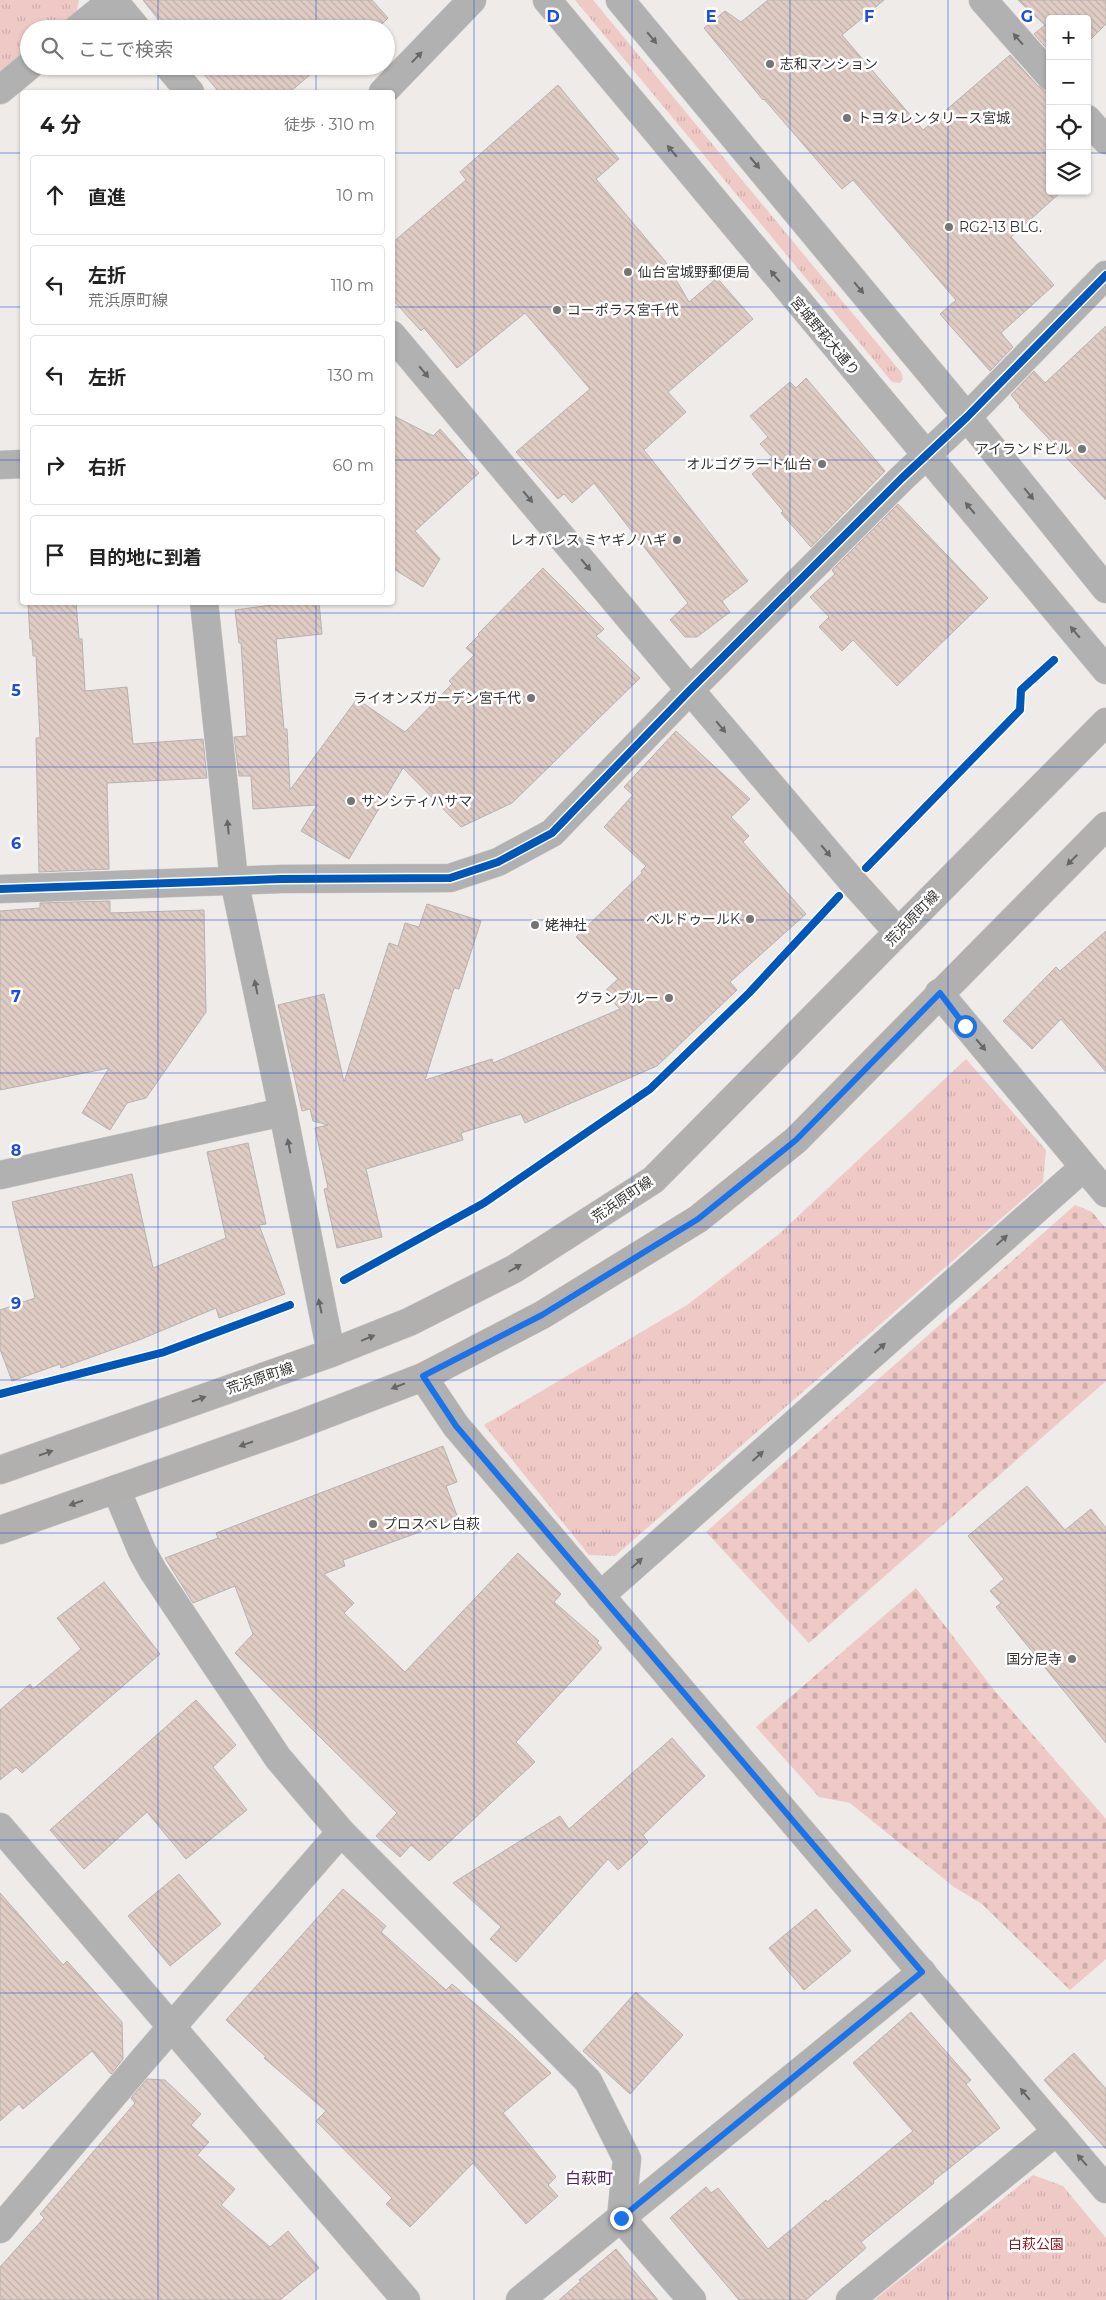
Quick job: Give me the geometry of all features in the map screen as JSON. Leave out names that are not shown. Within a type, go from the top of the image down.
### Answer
[{"type":"main road","name":"荒浜原町線","points":[[0,1470],[331,1353],[409,1322],[514,1269],[653,1180],[1106,722]]},
{"type":"main road","points":[[0,1530],[295,1426],[423,1376],[542,1315],[698,1219],[796,1140],[1106,826]]},
{"type":"street","points":[[88,20],[113,0],[130,20]]},
{"type":"street","points":[[385,90],[472,0]]},
{"type":"street","name":"宮城野萩大通り","points":[[547,0],[1106,670]]},
{"type":"street","points":[[620,0],[967,417],[1106,589]]},
{"type":"street","points":[[983,0],[1046,71]]},
{"type":"street","points":[[0,90],[20,74]]},
{"type":"street","points":[[176,75],[188,90]]},
{"type":"street","points":[[1091,123],[1106,140]]},
{"type":"street","points":[[0,889],[234,880],[450,878],[498,862],[552,833],[690,690],[926,455],[967,417],[1106,275]]},
{"type":"street","points":[[395,339],[690,690],[852,881],[898,932]]},
{"type":"street","points":[[0,465],[20,464]]},
{"type":"street","points":[[204,605],[234,880],[331,1353]]},
{"type":"street","points":[[940,993],[1106,1193]]},
{"type":"street","points":[[0,1175],[283,1112]]},
{"type":"street","points":[[600,1596],[1084,1167]]},
{"type":"street","points":[[423,1376],[456,1426],[1106,2189]]},
{"type":"street","points":[[116,1489],[142,1551],[153,1571],[278,1758],[341,1832],[588,2080],[627,2159],[621,2218],[692,2300]]},
{"type":"street","points":[[0,1827],[171,2029],[406,2300]]},
{"type":"street","points":[[0,2229],[341,1832]]},
{"type":"street","points":[[520,2300],[922,1972]]},
{"type":"street","points":[[850,2300],[1057,2132]]},
{"type":"green space","points":[[0,0],[79,0],[76,15],[69,20],[20,20],[20,57],[0,72]]},
{"type":"green space","points":[[575,0],[593,0],[901,372],[903,379],[900,383],[892,382]]},
{"type":"green space","points":[[966,1059],[1046,1150],[1043,1182],[615,1556],[589,1555],[484,1425],[687,1305],[779,1234]]},
{"type":"green space","points":[[1075,1205],[1092,1212],[1106,1229],[1106,1381],[809,1643],[706,1532]]},
{"type":"green space","points":[[916,1588],[994,1690],[1106,1819],[1106,1959],[1070,1990],[982,1904],[954,1887],[850,1803],[819,1797],[756,1727]]},
{"type":"green space","name":"白萩公園","points":[[1033,2175],[1063,2186],[1106,2238],[1106,2300],[874,2300]]},
{"type":"building","points":[[143,0],[372,0],[388,18],[386,20],[159,20]]},
{"type":"building","points":[[768,0],[884,0],[842,35],[923,130],[1010,55],[1038,86],[1046,89],[1046,195],[1058,195],[1011,237],[1054,285],[1001,333],[1013,347],[990,371],[940,314],[956,300],[853,180],[842,189],[763,100],[704,28],[725,11],[741,22]]},
{"type":"building","points":[[1018,0],[1106,0],[1106,24],[1091,39],[1091,15],[1046,15],[1046,48],[1034,34],[1045,25]]},
{"type":"building","points":[[205,75],[310,75],[292,90],[217,90]]},
{"type":"building","points":[[558,85],[619,159],[596,179],[665,261],[689,302],[717,278],[753,319],[668,392],[686,412],[644,450],[748,581],[722,601],[730,612],[697,637],[685,637],[670,620],[688,603],[594,483],[572,503],[564,494],[558,499],[516,452],[590,389],[525,313],[457,368],[424,328],[421,331],[395,302],[395,240],[466,180],[460,172]]},
{"type":"building","name":"アイランドビル","points":[[1106,326],[1106,500],[1019,407],[1011,395],[1034,371],[1045,383]]},
{"type":"building","name":"オルゴグラート仙台","points":[[806,378],[885,471],[811,547],[781,513],[783,511],[752,474],[772,457],[760,444],[768,437],[750,416],[790,382],[796,388]]},
{"type":"building","points":[[395,417],[433,436],[440,429],[479,473],[415,531],[440,559],[423,587],[395,570]]},
{"type":"building","points":[[898,504],[988,598],[897,686],[853,640],[842,651],[819,627],[829,617],[810,597],[835,574],[832,570]]},
{"type":"building","points":[[543,568],[604,629],[596,636],[640,678],[512,803],[461,827],[403,768],[349,859],[301,831],[317,805],[253,809],[251,776],[239,776],[234,737],[247,736],[241,643],[239,643],[235,610],[272,605],[319,605],[322,634],[276,639],[284,729],[287,729],[290,790],[357,699],[405,732],[452,684],[449,681],[474,655],[466,648]]},
{"type":"building","points":[[28,605],[76,605],[79,639],[82,639],[85,691],[127,687],[133,744],[203,739],[207,778],[107,783],[109,869],[39,872],[36,738],[40,738],[36,656],[33,656],[32,639],[30,639]]},
{"type":"building","points":[[676,731],[750,799],[731,817],[749,836],[743,842],[806,914],[730,982],[737,990],[657,1066],[525,1123],[521,1114],[461,1133],[463,1140],[366,1169],[382,1237],[337,1248],[324,1189],[328,1188],[315,1128],[328,1125],[313,1121],[310,1109],[302,1111],[278,1005],[324,994],[344,1082],[389,943],[398,946],[405,923],[419,927],[427,904],[481,921],[459,989],[454,988],[425,1080],[492,1059],[493,1063],[620,1009],[604,992],[618,979],[576,937],[642,873],[641,871],[646,866],[604,827],[633,795],[624,787]]},
{"type":"building","points":[[110,901],[110,913],[204,910],[206,1012],[146,1098],[127,1103],[110,1130],[82,1113],[109,1068],[0,1090],[0,911],[40,908],[40,903]]},
{"type":"building","points":[[1106,931],[1106,1072],[1061,1019],[1032,1049],[1003,1021],[1056,967],[1060,971]]},
{"type":"building","points":[[248,1143],[266,1224],[259,1225],[285,1294],[219,1318],[216,1308],[139,1340],[61,1368],[60,1364],[12,1381],[0,1349],[0,1310],[35,1298],[12,1202],[132,1174],[153,1268],[226,1238],[207,1152]]},
{"type":"building","points":[[443,1446],[457,1482],[446,1486],[458,1518],[343,1560],[345,1566],[324,1574],[354,1603],[344,1613],[405,1672],[518,1553],[561,1594],[554,1602],[599,1641],[597,1643],[602,1648],[516,1742],[535,1762],[429,1861],[411,1845],[400,1857],[376,1836],[397,1813],[235,1653],[253,1634],[235,1586],[193,1603],[165,1558],[218,1538],[216,1533]]},
{"type":"building","name":"国分尼寺","points":[[1027,1486],[1065,1530],[1091,1509],[1106,1528],[1106,1743],[996,1607],[1001,1603],[990,1591],[1004,1579],[968,1536]]},
{"type":"building","points":[[104,1582],[160,1654],[22,1773],[16,1767],[0,1780],[0,1710],[30,1684],[33,1689],[81,1649],[57,1618]]},
{"type":"building","points":[[196,1700],[236,1745],[213,1767],[247,1810],[186,1859],[147,1812],[84,1869],[50,1830]]},
{"type":"building","points":[[672,1738],[705,1776],[643,1835],[648,1842],[618,1870],[608,1859],[516,1962],[490,1939],[501,1927],[453,1883],[560,1816],[569,1829]]},
{"type":"building","points":[[179,1874],[221,1924],[170,1966],[128,1916]]},
{"type":"building","points":[[343,1889],[386,1926],[381,1932],[446,1990],[452,1984],[515,2038],[551,2073],[503,2113],[556,2177],[548,2185],[558,2196],[526,2224],[473,2163],[410,2227],[386,2204],[392,2198],[316,2121],[326,2111],[264,2058],[266,2057],[226,2020]]},
{"type":"building","points":[[0,1893],[63,1965],[67,1961],[122,2022],[123,2059],[111,2074],[92,2051],[23,2109],[19,2104],[0,2121]]},
{"type":"building","points":[[816,1909],[851,1951],[804,1990],[769,1948]]},
{"type":"building","points":[[636,1992],[683,2035],[630,2094],[583,2051]]},
{"type":"building","points":[[911,2012],[971,2080],[966,2084],[1000,2128],[933,2181],[934,2183],[861,2242],[866,2248],[806,2300],[739,2300],[670,2218],[706,2187],[711,2193],[718,2188],[768,2249],[913,2131],[853,2063]]},
{"type":"building","points":[[1074,2053],[1106,2089],[1106,2149],[1044,2080]]},
{"type":"building","points":[[147,2079],[165,2080],[201,2114],[191,2125],[209,2142],[197,2155],[235,2189],[221,2205],[270,2247],[288,2231],[319,2268],[280,2300],[0,2300],[0,2267],[44,2218],[40,2214],[135,2103],[131,2098]]},
{"type":"building","points":[[616,2249],[658,2300],[559,2300],[581,2281],[579,2280]]},
{"type":"cycle path","points":[[0,889],[281,879],[450,878],[498,862],[552,833],[690,690],[902,478],[967,417],[1106,275]]},
{"type":"cycle path","points":[[866,868],[1020,710],[1021,690],[1054,660]]},
{"type":"cycle path","points":[[344,1280],[484,1203],[650,1089],[749,993],[839,896]]},
{"type":"cycle path","points":[[0,1394],[164,1352],[290,1305]]},
{"type":"place","name":"志和マンション","points":[[770,64]]},
{"type":"place","name":"トヨタレンタリース宮城","points":[[847,118]]},
{"type":"place","name":"RG2-13 BLG.","points":[[949,227]]},
{"type":"place","name":"仙台宮城野郵便局","points":[[628,272]]},
{"type":"place","name":"コーポラス宮千代","points":[[557,310]]},
{"type":"place","name":"アイランドビル","points":[[1082,449]]},
{"type":"place","name":"オルゴグラート仙台","points":[[822,464]]},
{"type":"place","name":"レオパレス ミヤギノハギ","points":[[677,540]]},
{"type":"place","name":"ライオンズガーデン宮千代","points":[[531,698]]},
{"type":"place","name":"サンシティハサマ","points":[[351,801]]},
{"type":"place","name":"ベルドゥールK","points":[[750,919]]},
{"type":"place","name":"姥神社","points":[[535,925]]},
{"type":"place","name":"グランブルー","points":[[669,998]]},
{"type":"place","name":"プロスペレ白萩","points":[[373,1524]]},
{"type":"place","name":"国分尼寺","points":[[1072,1659]]},
{"type":"district","name":"白萩町","points":[[589,2178]]},
{"type":"route","points":[[621,2218],[922,1972],[456,1426],[423,1376],[542,1315],[698,1219],[796,1140],[940,993],[965,1026]]}]
